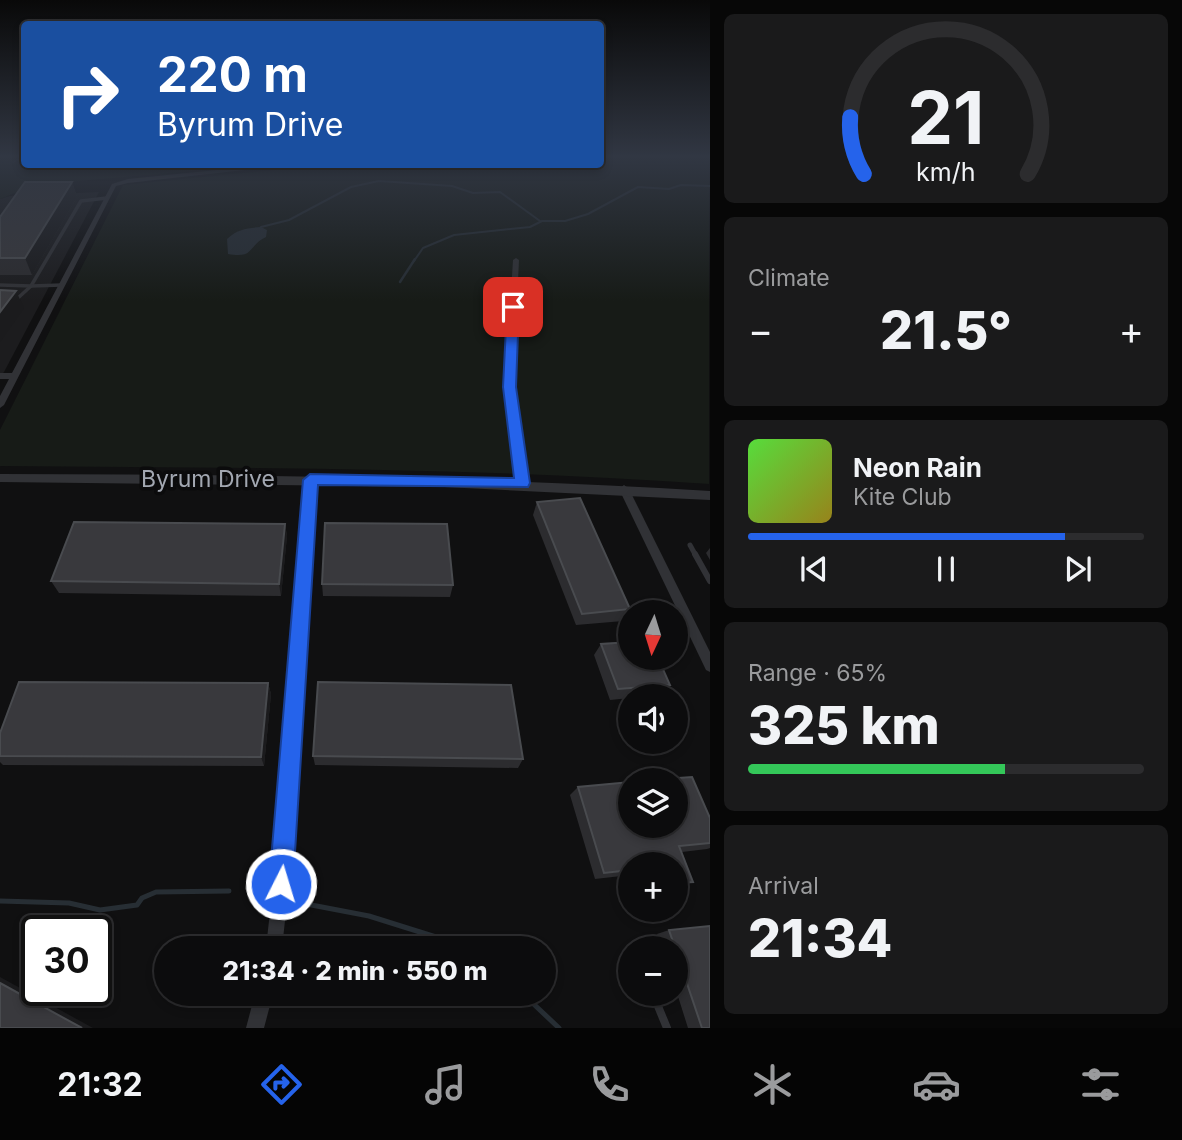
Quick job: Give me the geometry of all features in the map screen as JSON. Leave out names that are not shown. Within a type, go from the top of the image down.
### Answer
[{"type":"street","points":[[0,405],[103,205]]},
{"type":"street","points":[[516,260],[509,387],[522,483]]},
{"type":"street","points":[[0,376],[15,376]]},
{"type":"street","name":"Byrum Drive","points":[[0,478],[522,483],[709,496]]},
{"type":"street","points":[[275,936],[283,866],[310,480]]},
{"type":"street","points":[[624,489],[705,648],[709,666]]},
{"type":"street","points":[[255,1028],[261,1006]]},
{"type":"lane","points":[[0,298],[18,298],[32,286],[79,205]]},
{"type":"lane","points":[[0,285],[62,285]]},
{"type":"lane","points":[[691,545],[709,581]]},
{"type":"lane","points":[[658,1006],[667,1028]]},
{"type":"shaded area","points":[[0,205],[92,205],[4,372],[0,377]]},
{"type":"shaded area","points":[[113,205],[709,205],[709,484],[443,471],[0,466],[0,430]]},
{"type":"shaded area","points":[[261,227],[267,230],[266,237],[250,251],[243,255],[228,254],[227,239],[243,230]]},
{"type":"building","points":[[9,205],[58,205],[25,258],[0,258],[0,217]]},
{"type":"building","points":[[0,290],[16,291],[0,312]]},
{"type":"building","points":[[580,498],[626,600],[618,600],[618,610],[582,614],[537,502]]},
{"type":"building","points":[[74,522],[285,524],[279,584],[51,581]]},
{"type":"building","points":[[325,523],[447,524],[453,585],[322,584]]},
{"type":"building","points":[[618,643],[618,670],[663,670],[670,684],[618,684],[618,689],[601,644]]},
{"type":"building","points":[[19,682],[268,683],[261,757],[0,756],[0,733]]},
{"type":"building","points":[[318,682],[511,685],[523,759],[313,756]]},
{"type":"building","points":[[688,777],[692,777],[710,818],[710,843],[679,846],[681,852],[618,852],[618,871],[604,873],[578,787],[618,783],[618,838],[688,838]]},
{"type":"building","points":[[688,869],[693,882],[688,882]]},
{"type":"building","points":[[710,926],[710,1028],[702,1028],[688,986],[688,936],[671,936],[669,930]]},
{"type":"building","points":[[0,983],[21,995],[21,1006],[42,1006],[82,1028],[0,1028]]},
{"type":"waterway","points":[[261,227],[289,220],[317,205]]},
{"type":"waterway","points":[[518,205],[540,221]]},
{"type":"waterway","points":[[414,261],[423,248],[454,235],[530,227],[542,221],[565,221],[588,214],[605,205]]},
{"type":"waterway","points":[[400,282],[415,259]]},
{"type":"waterway","points":[[0,901],[69,903],[100,910],[137,905],[142,898],[156,892],[229,891]]},
{"type":"waterway","points":[[301,903],[369,916],[433,936]]},
{"type":"waterway","points":[[536,1006],[559,1028]]},
{"type":"route","points":[[281,884],[310,480],[522,483],[510,407],[513,307]]}]
